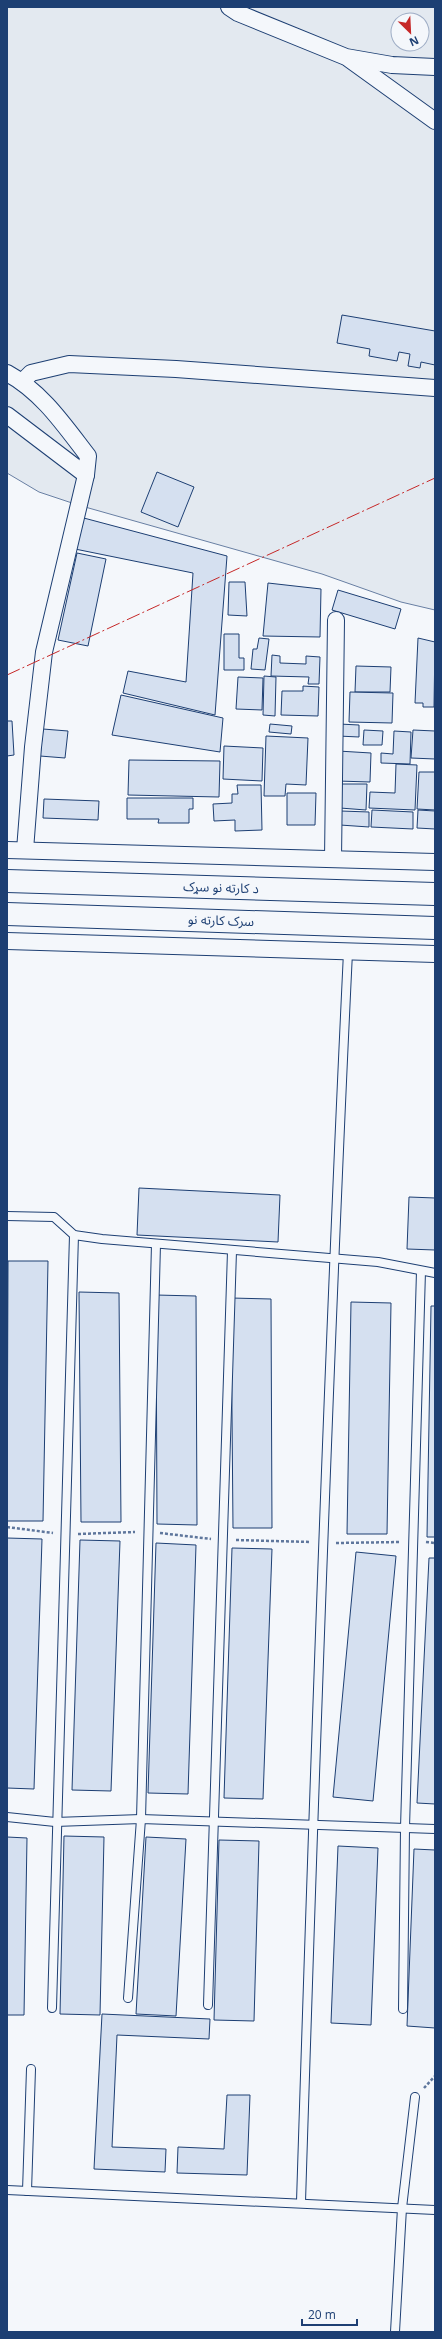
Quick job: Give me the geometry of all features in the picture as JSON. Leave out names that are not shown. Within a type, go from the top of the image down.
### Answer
[{"type":"highway","name":"د کارته نو سړک","points":[[7,881],[435,894]]},
{"type":"highway","name":"سرک کارته نو","points":[[7,914],[435,928]]},
{"type":"street","points":[[229,7],[238,13],[346,56],[392,65],[435,67]]},
{"type":"street","points":[[346,56],[435,121]]},
{"type":"street","points":[[22,382],[31,373],[69,364],[184,369],[435,388]]},
{"type":"street","points":[[7,373],[22,382],[54,412],[88,456],[86,475],[44,652],[33,747],[25,850]]},
{"type":"street","points":[[7,415],[86,475]]},
{"type":"street","points":[[333,859],[336,620]]},
{"type":"street","points":[[7,850],[435,862]]},
{"type":"street","points":[[7,941],[435,954]]},
{"type":"lane","points":[[301,2202],[312,1825],[334,1260],[348,952]]},
{"type":"lane","points":[[7,1224],[7,1216],[54,1217],[74,1235],[232,1251],[334,1260],[378,1262],[435,1273]]},
{"type":"lane","points":[[52,2008],[56,1822],[74,1235]]},
{"type":"lane","points":[[128,1998],[141,1819],[156,1244]]},
{"type":"lane","points":[[208,2005],[232,1251]]},
{"type":"lane","points":[[403,2009],[405,1828],[421,1271]]},
{"type":"lane","points":[[7,1817],[56,1822],[141,1819],[435,1829]]},
{"type":"lane","points":[[27,2191],[31,2069]]},
{"type":"lane","points":[[395,2332],[402,2208],[415,2098]]},
{"type":"lane","points":[[7,2190],[301,2202],[435,2210]]},
{"type":"shaded area","points":[[7,7],[435,7],[435,610],[401,602],[322,574],[78,505],[39,492],[7,473]]},
{"type":"building","points":[[342,315],[435,331],[435,365],[421,362],[420,368],[408,366],[410,354],[399,352],[397,361],[369,356],[370,349],[337,343]]},
{"type":"building","points":[[157,472],[194,487],[178,527],[141,512]]},
{"type":"building","points":[[80,517],[227,556],[215,715],[123,693],[128,671],[186,682],[193,573],[75,549]]},
{"type":"building","points":[[77,553],[106,559],[88,646],[58,640]]},
{"type":"building","points":[[229,582],[245,582],[247,616],[228,615]]},
{"type":"building","points":[[268,583],[321,589],[320,637],[263,636]]},
{"type":"building","points":[[338,590],[401,609],[395,629],[332,610]]},
{"type":"building","points":[[224,634],[239,634],[239,658],[244,658],[244,670],[224,670]]},
{"type":"building","points":[[259,638],[269,639],[265,670],[251,669],[253,649],[257,649]]},
{"type":"building","points":[[418,638],[435,642],[434,707],[423,707],[423,703],[415,703]]},
{"type":"building","points":[[272,655],[280,656],[280,663],[306,664],[306,656],[320,657],[319,684],[308,684],[309,677],[271,676]]},
{"type":"building","points":[[356,666],[391,667],[390,692],[355,692]]},
{"type":"building","points":[[264,676],[276,677],[275,716],[263,715]]},
{"type":"building","points":[[238,677],[263,678],[262,710],[236,709]]},
{"type":"building","points":[[303,686],[319,687],[318,716],[281,715],[282,691],[303,691]]},
{"type":"building","points":[[350,692],[393,693],[392,723],[349,722]]},
{"type":"building","points":[[121,695],[223,718],[220,752],[112,735]]},
{"type":"building","points":[[7,721],[12,721],[14,755],[7,756]]},
{"type":"building","points":[[270,724],[292,726],[291,734],[269,732]]},
{"type":"building","points":[[339,724],[359,725],[359,737],[338,736]]},
{"type":"building","points":[[43,729],[68,731],[65,758],[40,756]]},
{"type":"building","points":[[364,730],[383,731],[382,745],[363,745]]},
{"type":"building","points":[[413,730],[435,731],[435,759],[411,758]]},
{"type":"building","points":[[394,731],[411,732],[410,764],[381,763],[381,753],[393,754]]},
{"type":"building","points":[[266,736],[308,738],[306,785],[286,784],[285,796],[264,796]]},
{"type":"building","points":[[224,746],[263,748],[262,781],[223,779]]},
{"type":"building","points":[[338,751],[371,753],[370,782],[337,781]]},
{"type":"building","points":[[129,760],[220,761],[219,797],[128,795]]},
{"type":"building","points":[[396,764],[417,765],[415,810],[369,808],[370,792],[395,793]]},
{"type":"building","points":[[419,772],[435,772],[435,810],[417,809]]},
{"type":"building","points":[[340,784],[367,784],[366,810],[340,808]]},
{"type":"building","points":[[237,785],[261,785],[262,830],[235,831],[235,820],[214,821],[213,804],[232,803],[232,794],[238,794]]},
{"type":"building","points":[[287,793],[316,793],[315,825],[287,825]]},
{"type":"building","points":[[127,798],[193,798],[193,809],[189,809],[189,823],[158,823],[159,819],[127,819]]},
{"type":"building","points":[[44,799],[99,801],[98,820],[43,818]]},
{"type":"building","points":[[372,810],[413,812],[413,829],[371,827]]},
{"type":"building","points":[[418,810],[435,811],[435,829],[417,828]]},
{"type":"building","points":[[341,811],[369,812],[369,827],[340,825]]},
{"type":"building","points":[[139,1188],[280,1195],[278,1242],[137,1235]]},
{"type":"building","points":[[409,1197],[435,1198],[435,1250],[407,1249]]},
{"type":"building","points":[[8,1261],[48,1261],[43,1521],[7,1521]]},
{"type":"building","points":[[79,1292],[119,1293],[121,1522],[81,1522]]},
{"type":"building","points":[[156,1295],[196,1296],[197,1525],[157,1524]]},
{"type":"building","points":[[231,1298],[271,1299],[272,1528],[233,1528]]},
{"type":"building","points":[[351,1302],[391,1303],[387,1534],[347,1534]]},
{"type":"building","points":[[431,1306],[435,1306],[435,1537],[427,1537]]},
{"type":"building","points":[[7,1538],[42,1539],[34,1789],[7,1788]]},
{"type":"building","points":[[80,1540],[120,1541],[111,1791],[72,1790]]},
{"type":"building","points":[[156,1543],[196,1545],[188,1794],[148,1793]]},
{"type":"building","points":[[232,1548],[272,1549],[263,1799],[224,1798]]},
{"type":"building","points":[[356,1552],[396,1556],[373,1801],[333,1797]]},
{"type":"building","points":[[429,1558],[435,1558],[435,1804],[417,1803]]},
{"type":"building","points":[[64,1836],[104,1837],[100,2015],[60,2014]]},
{"type":"building","points":[[7,1837],[27,1838],[24,2015],[7,2015]]},
{"type":"building","points":[[146,1837],[186,1839],[176,2016],[136,2014]]},
{"type":"building","points":[[219,1840],[259,1841],[254,2021],[214,2020]]},
{"type":"building","points":[[338,1846],[378,1848],[371,2025],[331,2023]]},
{"type":"building","points":[[414,1849],[435,1850],[435,2028],[407,2026]]},
{"type":"building","points":[[102,2014],[210,2019],[209,2039],[117,2035],[112,2147],[166,2149],[165,2172],[94,2169]]},
{"type":"building","points":[[227,2095],[250,2095],[247,2175],[177,2173],[178,2147],[224,2149]]},
{"type":"power","points":[[7,675],[435,478]]}]
